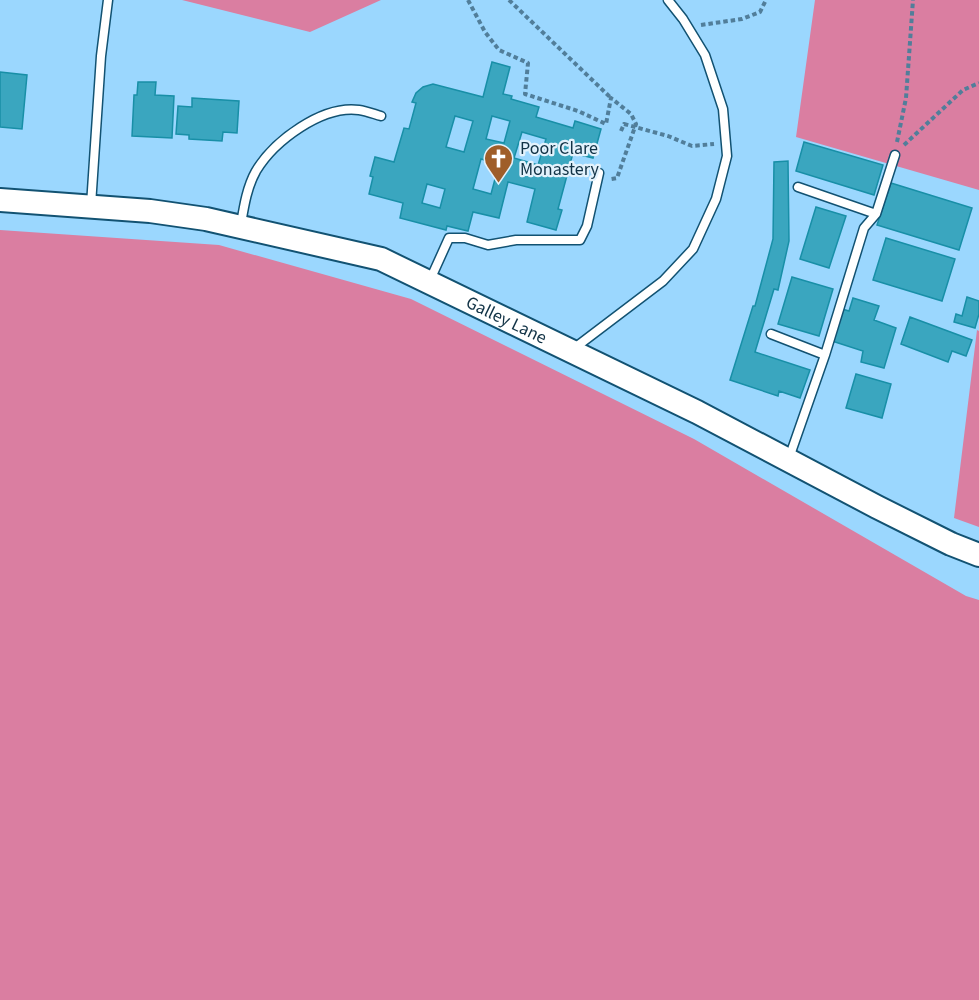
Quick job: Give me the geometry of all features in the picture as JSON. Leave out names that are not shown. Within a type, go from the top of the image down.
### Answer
[{"type":"street","name":"Galley Lane","points":[[0,200],[150,211],[206,219],[381,259],[697,412],[788,462],[951,544],[979,555]]},
{"type":"lane","points":[[91,206],[101,56],[108,0]]},
{"type":"lane","points":[[570,351],[663,281],[693,249],[716,199],[727,156],[723,110],[705,55],[668,0]]},
{"type":"lane","points":[[241,227],[246,199],[255,173],[266,156],[283,140],[305,125],[332,112],[358,110],[381,116]]},
{"type":"lane","points":[[788,462],[825,355],[864,228],[876,214],[894,155]]},
{"type":"lane","points":[[429,282],[449,238],[465,238],[488,245],[516,240],[580,240],[587,226],[599,173]]},
{"type":"lane","points":[[798,187],[876,214]]},
{"type":"lane","points":[[771,334],[825,355]]},
{"type":"path","points":[[468,0],[485,32],[499,50],[528,63],[525,94],[578,111],[606,124],[611,98]]},
{"type":"path","points":[[509,0],[611,98],[631,114],[636,124],[618,178],[610,179],[599,173]]},
{"type":"path","points":[[689,29],[742,19],[760,12],[766,0]]},
{"type":"path","points":[[894,155],[906,98],[913,0]]},
{"type":"path","points":[[894,155],[963,90],[979,83]]},
{"type":"path","points":[[621,131],[624,124],[668,136],[692,146],[710,145],[726,140]]},
{"type":"shaded area","points":[[182,0],[381,0],[310,32]]},
{"type":"shaded area","points":[[815,0],[979,0],[979,190],[796,137]]},
{"type":"shaded area","points":[[0,230],[219,245],[411,299],[694,439],[966,596],[979,600],[979,1000],[0,1000]]},
{"type":"shaded area","points":[[977,330],[979,331],[979,527],[954,518]]},
{"type":"building","name":"Poor Clare Monastery","points":[[492,62],[510,67],[503,94],[512,96],[511,99],[539,107],[536,117],[573,128],[575,121],[601,129],[593,158],[573,153],[558,209],[562,210],[556,230],[527,222],[535,189],[508,182],[499,218],[473,212],[468,231],[447,226],[446,230],[400,218],[403,203],[369,194],[373,177],[370,176],[375,157],[394,162],[404,128],[409,129],[416,103],[412,102],[416,93],[423,87],[433,84],[483,97]],"holes":[[[455,116],[473,121],[464,152],[446,147]],[[492,116],[510,121],[504,143],[486,139]],[[522,132],[546,139],[538,165],[514,158]],[[481,159],[499,164],[491,194],[473,189]],[[427,184],[445,189],[440,208],[422,203]]]},
{"type":"building","points":[[0,72],[27,75],[22,129],[0,127]]},
{"type":"building","points":[[138,82],[156,82],[155,95],[174,96],[172,138],[132,136],[134,95],[137,95]]},
{"type":"building","points":[[192,98],[239,101],[237,133],[223,132],[222,141],[189,139],[189,135],[176,134],[178,106],[192,107]]},
{"type":"building","points":[[804,142],[883,165],[874,195],[796,171]]},
{"type":"building","points":[[788,161],[789,241],[778,290],[774,289],[755,352],[810,370],[800,398],[779,391],[778,396],[730,380],[753,306],[755,306],[773,239],[774,162]]},
{"type":"building","points":[[891,183],[972,208],[959,250],[877,225]]},
{"type":"building","points":[[816,207],[846,216],[829,268],[800,259]]},
{"type":"building","points":[[886,238],[955,259],[942,301],[873,280]]},
{"type":"building","points":[[792,277],[833,289],[819,336],[778,324]]},
{"type":"building","points":[[967,297],[979,301],[979,314],[975,328],[954,322],[956,314],[962,316]]},
{"type":"building","points":[[853,298],[879,306],[874,320],[896,328],[884,368],[861,362],[863,351],[832,341],[842,309],[849,311]]},
{"type":"building","points":[[910,317],[972,340],[966,356],[952,351],[948,362],[901,344]]},
{"type":"building","points":[[856,374],[891,384],[882,418],[846,408]]},
{"type":"place","name":"Poor Clare Monastery","points":[[499,184]]}]
